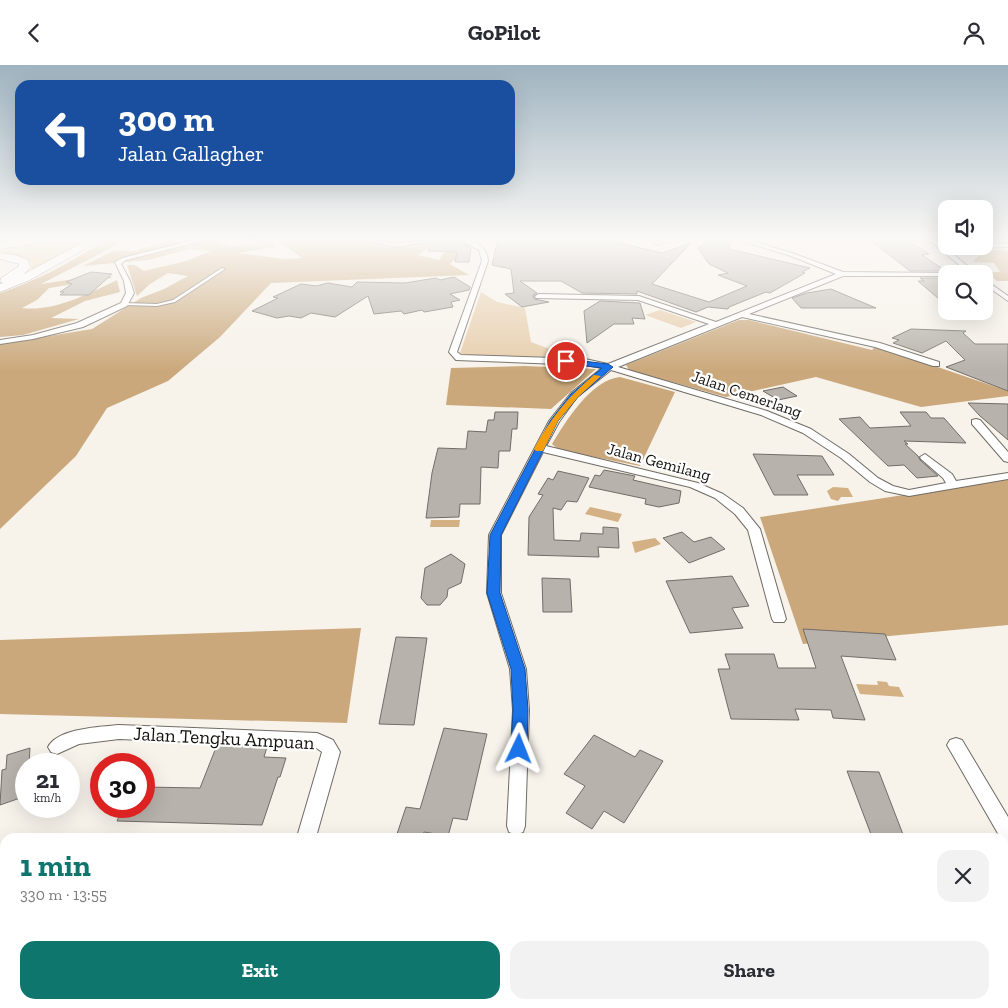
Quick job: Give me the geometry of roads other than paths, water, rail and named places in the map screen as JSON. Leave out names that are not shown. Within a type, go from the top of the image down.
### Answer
[{"type":"main road","points":[[0,288],[14,283]]},
{"type":"street","points":[[0,342],[33,337],[80,325],[124,304],[130,293],[128,283]]},
{"type":"street","name":"Jalan Cemerlang","points":[[477,283],[453,352],[459,359],[585,362],[764,413],[807,431],[845,456],[874,480],[889,489],[909,493],[1008,476]]},
{"type":"street","points":[[516,826],[521,710],[518,669],[494,593],[496,535],[554,421],[574,395],[608,367],[819,283]]},
{"type":"street","points":[[993,288],[1008,299]]},
{"type":"street","points":[[540,296],[639,298],[715,324]]},
{"type":"street","points":[[741,314],[787,326],[878,345],[936,364]]},
{"type":"street","points":[[976,422],[1008,459]]},
{"type":"street","name":"Jalan Gemilang","points":[[540,448],[694,485],[718,496],[739,511],[754,529],[779,619]]},
{"type":"street","points":[[925,457],[948,476],[953,486]]},
{"type":"street","name":"Jalan Tengku Ampuan","points":[[57,747],[76,737],[119,731],[317,740],[327,745],[331,752],[308,833]]},
{"type":"street","points":[[956,745],[1007,833]]},
{"type":"lane","points":[[124,304],[157,305],[174,301],[202,283]]}]
